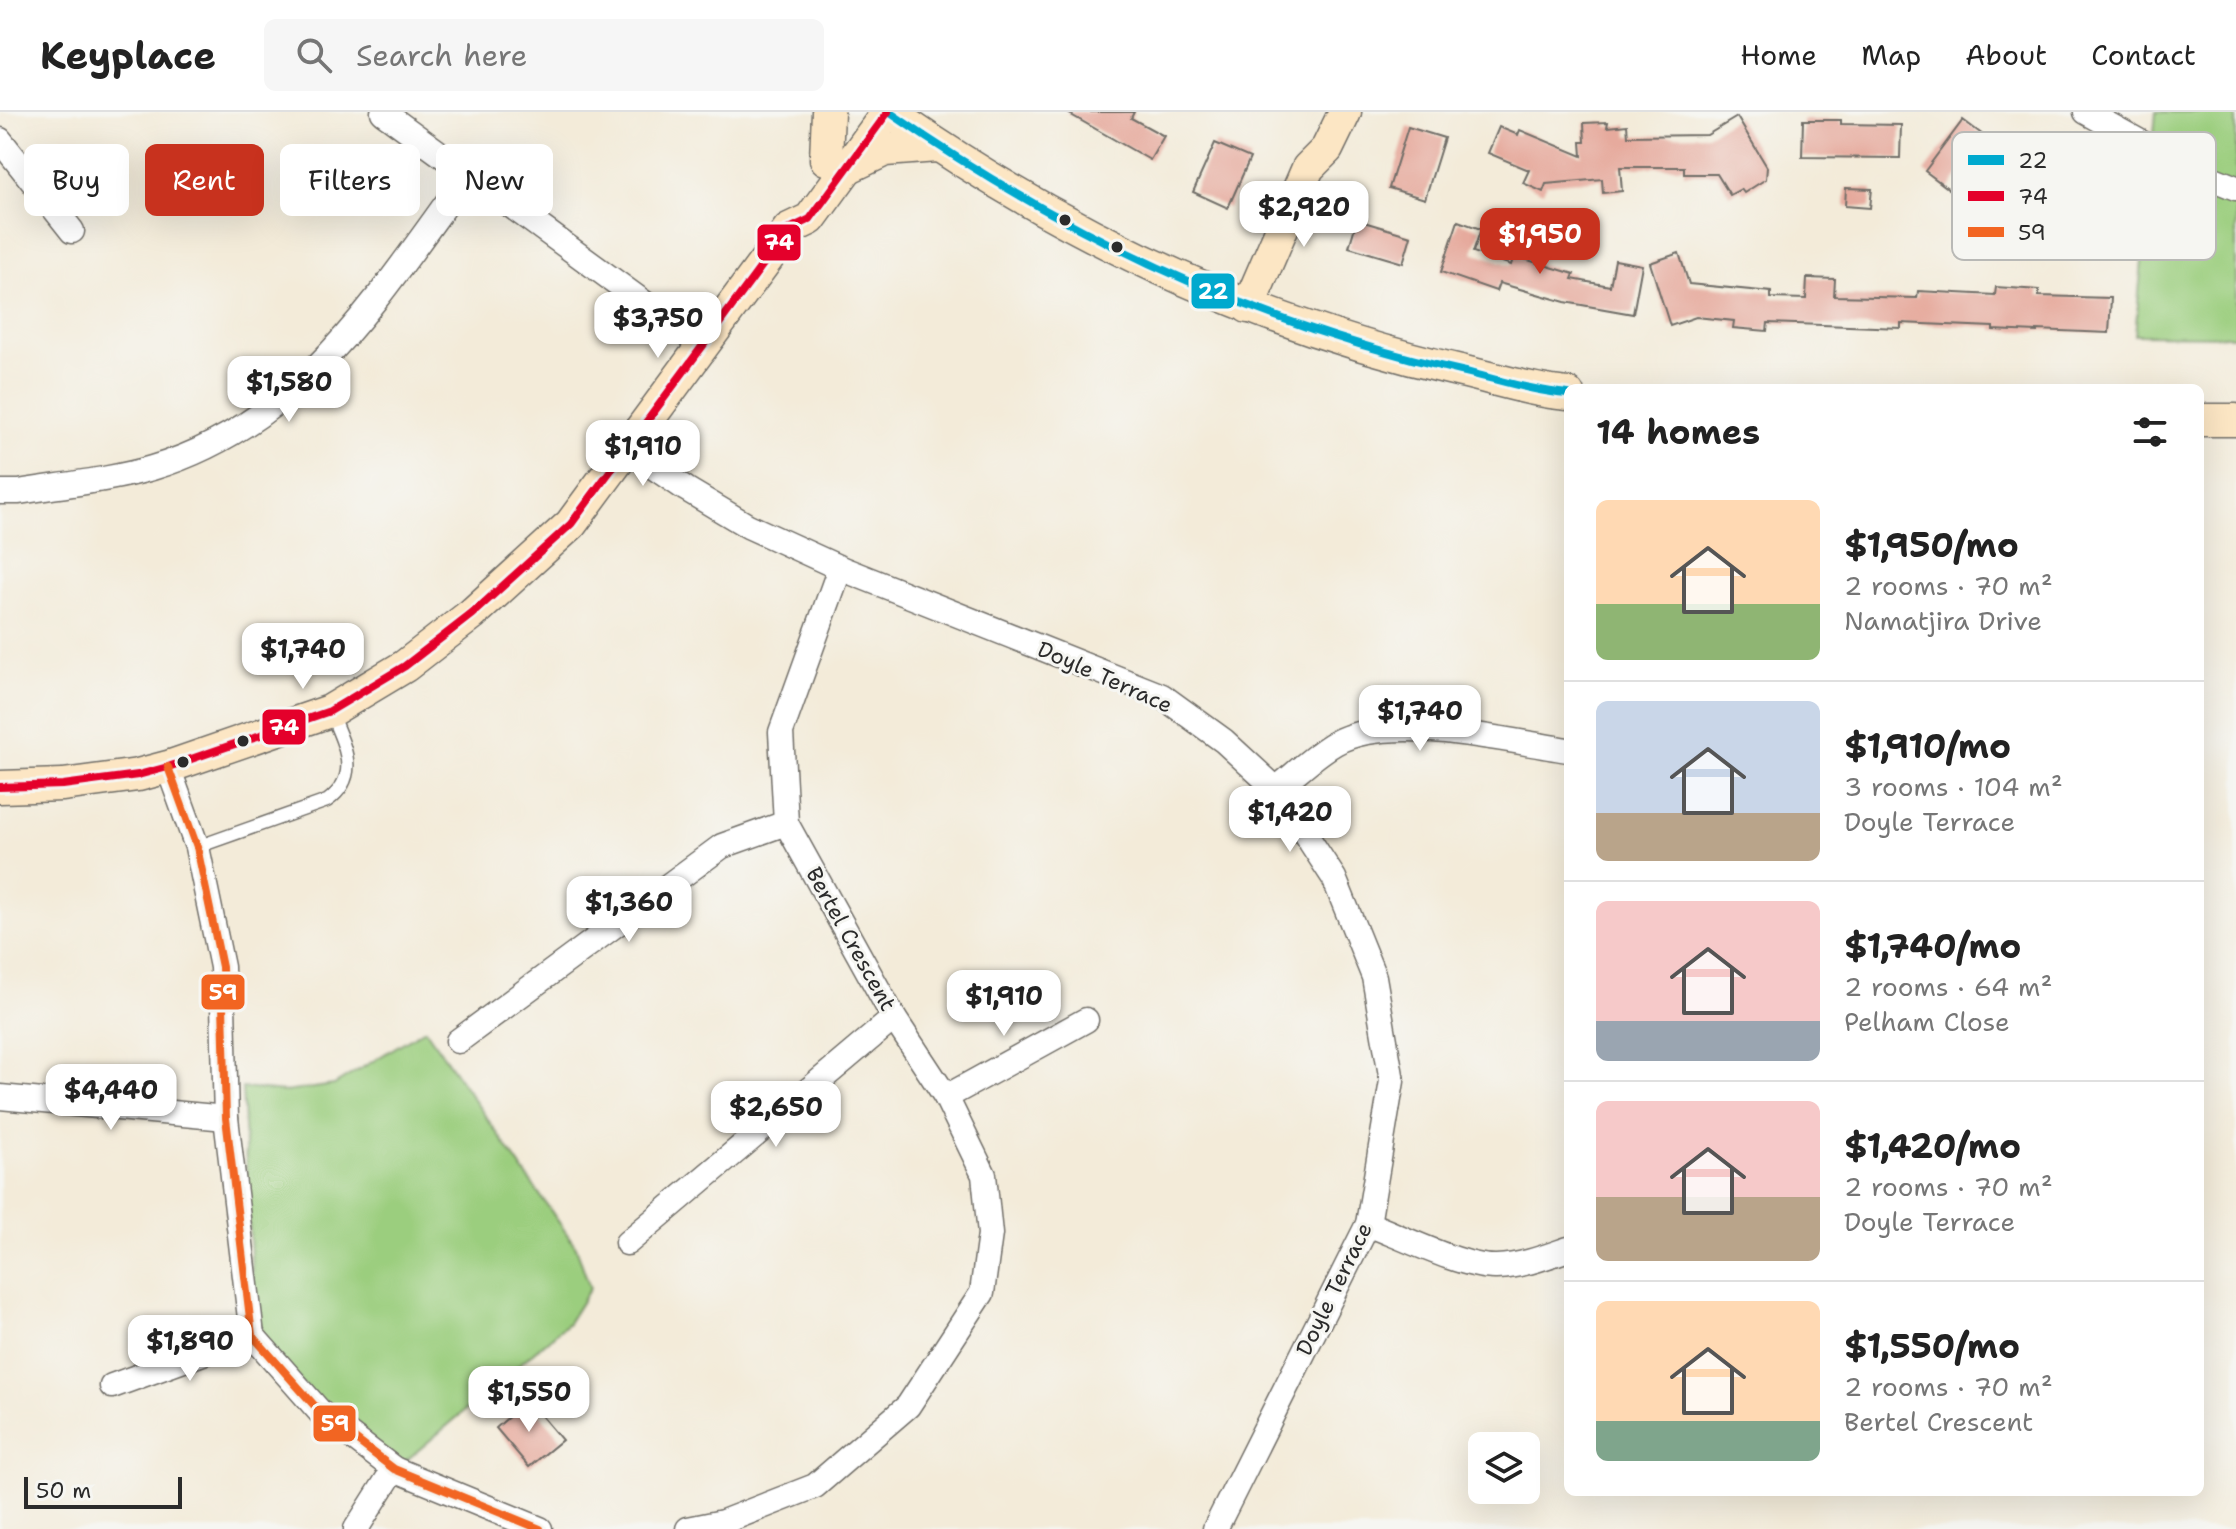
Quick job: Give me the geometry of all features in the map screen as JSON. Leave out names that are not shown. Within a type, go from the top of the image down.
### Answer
[{"type":"street","points":[[383,112],[436,151]]},
{"type":"street","points":[[828,112],[837,164]]},
{"type":"street","points":[[0,787],[63,785],[138,775],[330,711],[405,666],[472,614],[571,524],[789,229],[810,219],[861,112]]},
{"type":"street","points":[[837,164],[888,112],[937,146],[1028,201],[1151,266],[1257,310],[1406,359],[1564,393]]},
{"type":"street","points":[[1257,310],[1326,176],[1327,149],[1345,112]]},
{"type":"street","points":[[2086,112],[2122,132]]},
{"type":"street","points":[[0,140],[72,231]]},
{"type":"street","points":[[837,164],[885,150],[937,146]]},
{"type":"street","points":[[2216,180],[2236,188]]},
{"type":"street","points":[[0,492],[19,492],[151,469],[234,432],[309,377],[357,324],[437,216]]},
{"type":"street","points":[[525,216],[703,346]]},
{"type":"street","points":[[2204,420],[2236,420]]},
{"type":"street","name":"Doyle Terrace","points":[[627,449],[748,526],[840,568],[1162,696],[1224,741],[1276,789],[1334,878],[1374,977],[1392,1081],[1368,1224],[1215,1529]]},
{"type":"street","name":"Bertel Crescent","points":[[688,1529],[723,1522],[815,1486],[908,1406],[982,1293],[990,1234],[984,1175],[946,1097],[894,1018],[786,823],[781,732],[840,568]]},
{"type":"street","points":[[1276,789],[1336,743],[1364,732],[1410,727],[1564,749]]},
{"type":"street","points":[[168,767],[197,847],[222,967],[226,1118],[252,1335],[321,1413],[394,1469],[540,1529]]},
{"type":"street","points":[[458,1041],[722,846],[786,823]]},
{"type":"street","points":[[627,1243],[894,1018]]},
{"type":"street","points":[[946,1097],[1086,1020]]},
{"type":"street","points":[[0,1097],[226,1118]]},
{"type":"street","points":[[1368,1224],[1459,1259],[1494,1267],[1536,1261],[1564,1250]]},
{"type":"street","points":[[112,1386],[252,1335]]},
{"type":"street","points":[[356,1529],[394,1469]]},
{"type":"lane","points":[[197,847],[327,801],[339,792],[346,778],[346,748],[330,711]]},
{"type":"green space","points":[[2156,112],[2236,112],[2236,336],[2135,335],[2142,260],[2216,260],[2216,132],[2154,132]]},
{"type":"green space","points":[[425,1029],[576,1247],[590,1288],[568,1323],[401,1465],[325,1410],[255,1331],[242,1088],[285,1092],[334,1085]]},
{"type":"building","points":[[1066,112],[1134,112],[1131,118],[1164,136],[1150,160]]},
{"type":"building","points":[[1737,117],[1767,167],[1766,179],[1744,193],[1741,189],[1730,195],[1717,174],[1684,174],[1684,167],[1620,167],[1622,191],[1603,193],[1602,179],[1546,184],[1543,192],[1523,183],[1529,170],[1488,153],[1499,127],[1518,135],[1520,130],[1582,156],[1584,123],[1608,122],[1607,127],[1627,125],[1628,136],[1707,135]]},
{"type":"building","points":[[1803,120],[1901,125],[1900,158],[1802,157]]},
{"type":"building","points":[[1963,120],[1979,132],[1954,132]]},
{"type":"building","points":[[1408,127],[1444,138],[1425,199],[1389,188]]},
{"type":"building","points":[[1952,135],[1952,185],[1949,189],[1925,171]]},
{"type":"building","points":[[1215,143],[1250,158],[1228,208],[1193,192]]},
{"type":"building","points":[[1846,188],[1872,189],[1870,208],[1845,206]]},
{"type":"building","points":[[1357,220],[1411,236],[1403,263],[1349,247]]},
{"type":"building","points":[[1458,221],[1481,229],[1473,252],[1511,265],[1514,256],[1574,274],[1572,279],[1610,286],[1615,260],[1642,265],[1633,314],[1565,302],[1499,283],[1496,291],[1441,272]]},
{"type":"building","points":[[1679,253],[1689,284],[1771,292],[1771,298],[1806,299],[1807,278],[1835,279],[1834,296],[1917,298],[1918,291],[1995,295],[1996,287],[2039,290],[2039,296],[2111,298],[2109,333],[1993,330],[1993,327],[1901,323],[1901,328],[1768,323],[1767,331],[1733,328],[1734,321],[1696,317],[1670,326],[1650,263]]},
{"type":"building","points":[[528,1400],[562,1440],[529,1467],[496,1428]]},
{"type":"transit line","name":"74","points":[[0,787],[63,785],[138,775],[168,767],[330,711],[405,666],[472,614],[571,524],[789,229],[810,219],[888,112]]},
{"type":"transit line","name":"22","points":[[889,112],[1022,197],[1091,235],[1235,300],[1309,328],[1384,351],[1528,388],[1564,393]]},
{"type":"transit line","name":"59","points":[[168,767],[197,847],[222,967],[226,1118],[252,1335],[321,1413],[394,1469],[540,1529]]}]
